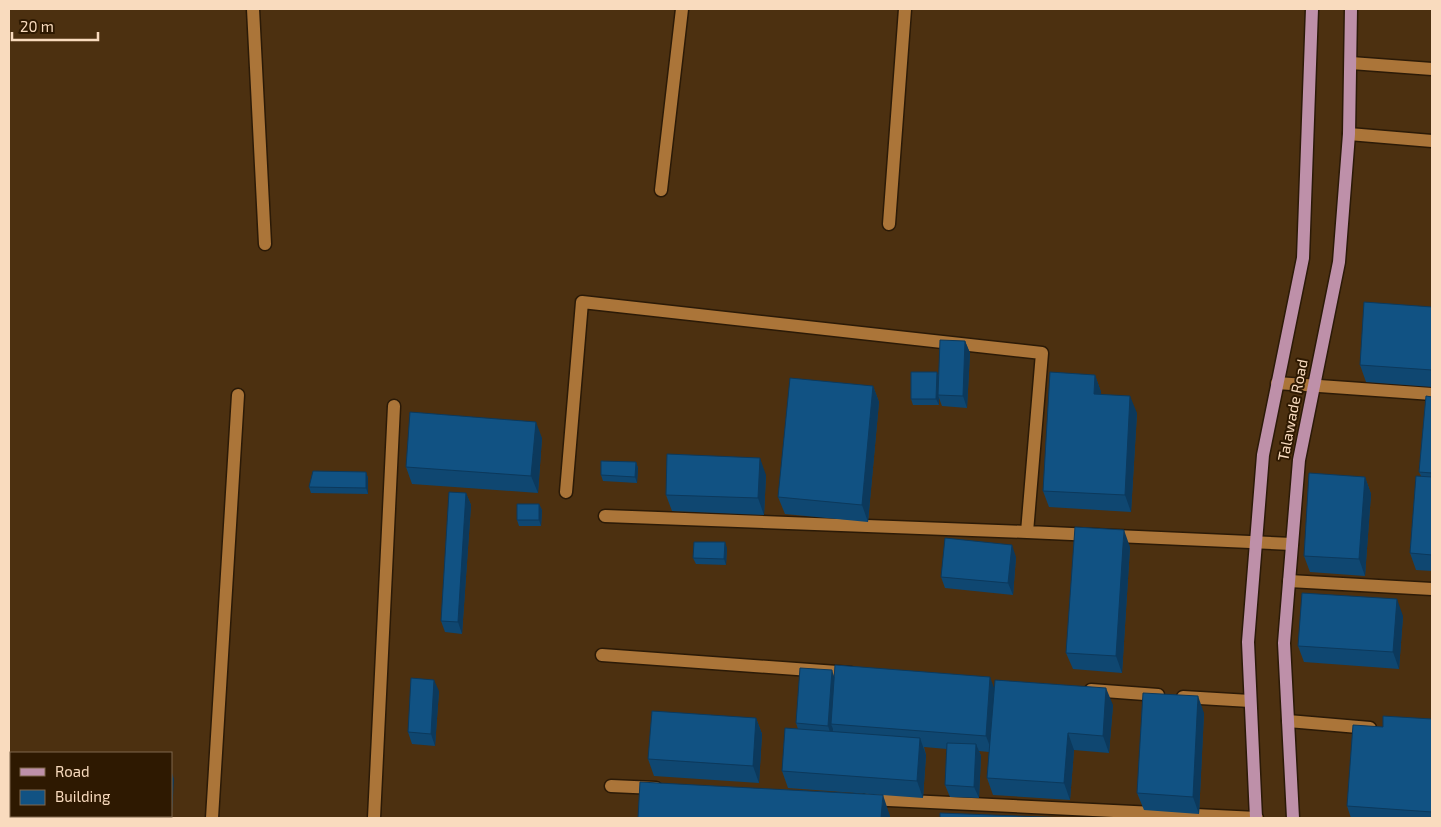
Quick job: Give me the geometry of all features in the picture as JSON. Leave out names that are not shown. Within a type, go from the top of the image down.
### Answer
[{"type":"main road","name":"Talawade Road","points":[[1256,818],[1248,642],[1257,542],[1262,455],[1303,258],[1312,9]]},
{"type":"main road","name":"Talawade Road","points":[[1293,818],[1284,643],[1299,460],[1339,262],[1349,134],[1351,9]]},
{"type":"street","points":[[253,9],[264,244]]},
{"type":"street","points":[[661,190],[682,9]]},
{"type":"street","points":[[889,224],[905,9]]},
{"type":"street","points":[[1351,63],[1432,69]]},
{"type":"street","points":[[1349,134],[1432,141]]},
{"type":"street","points":[[566,492],[582,302],[1042,353],[1027,532]]},
{"type":"street","points":[[1277,383],[1432,394]]},
{"type":"street","points":[[212,818],[238,396]]},
{"type":"street","points":[[374,818],[394,406]]},
{"type":"street","points":[[605,516],[1292,544]]},
{"type":"street","points":[[1289,581],[1432,590]]},
{"type":"street","points":[[602,655],[861,673]]},
{"type":"street","points":[[1081,689],[1250,701]]},
{"type":"street","points":[[1288,721],[1384,730]]},
{"type":"street","points":[[611,786],[670,789]]},
{"type":"street","points":[[859,798],[1256,818]]},
{"type":"building","points":[[1364,302],[1432,307],[1432,370],[1360,365]]},
{"type":"building","points":[[940,340],[965,341],[963,396],[938,395]]},
{"type":"building","points":[[911,372],[937,372],[936,399],[911,399]]},
{"type":"building","points":[[1050,372],[1095,375],[1094,394],[1130,396],[1125,495],[1043,491]]},
{"type":"building","points":[[790,378],[873,386],[862,505],[778,497]]},
{"type":"building","points":[[1426,396],[1432,397],[1432,473],[1419,472]]},
{"type":"building","points":[[410,412],[536,422],[531,476],[406,467]]},
{"type":"building","points":[[667,454],[760,458],[758,498],[666,495]]},
{"type":"building","points":[[601,461],[636,462],[635,477],[601,475]]},
{"type":"building","points":[[313,471],[366,472],[366,488],[309,487]]},
{"type":"building","points":[[1309,473],[1365,477],[1359,559],[1304,556]]},
{"type":"building","points":[[1416,476],[1432,477],[1432,555],[1410,553]]},
{"type":"building","points":[[449,492],[466,493],[458,622],[441,621]]},
{"type":"building","points":[[517,504],[539,504],[539,520],[517,520]]},
{"type":"building","points":[[1075,527],[1124,530],[1116,656],[1066,653]]},
{"type":"building","points":[[945,538],[1012,545],[1008,583],[941,577]]},
{"type":"building","points":[[694,542],[725,542],[724,559],[693,558]]},
{"type":"building","points":[[1302,593],[1397,599],[1393,652],[1298,646]]},
{"type":"building","points":[[835,665],[990,677],[986,736],[831,724]]},
{"type":"building","points":[[800,668],[832,670],[828,726],[796,723]]},
{"type":"building","points":[[411,678],[434,680],[431,734],[408,732]]},
{"type":"building","points":[[995,680],[1106,688],[1103,736],[1068,733],[1064,783],[987,778]]},
{"type":"building","points":[[1143,693],[1198,696],[1193,797],[1137,793]]},
{"type":"building","points":[[652,711],[756,718],[753,766],[648,759]]},
{"type":"building","points":[[1383,716],[1432,719],[1432,812],[1347,806],[1353,725],[1383,727]]},
{"type":"building","points":[[785,728],[920,738],[917,781],[782,771]]},
{"type":"building","points":[[947,743],[976,744],[974,787],[945,785]]},
{"type":"building","points":[[640,782],[883,795],[881,818],[638,818]]},
{"type":"building","points":[[940,813],[1069,818],[940,818]]}]
